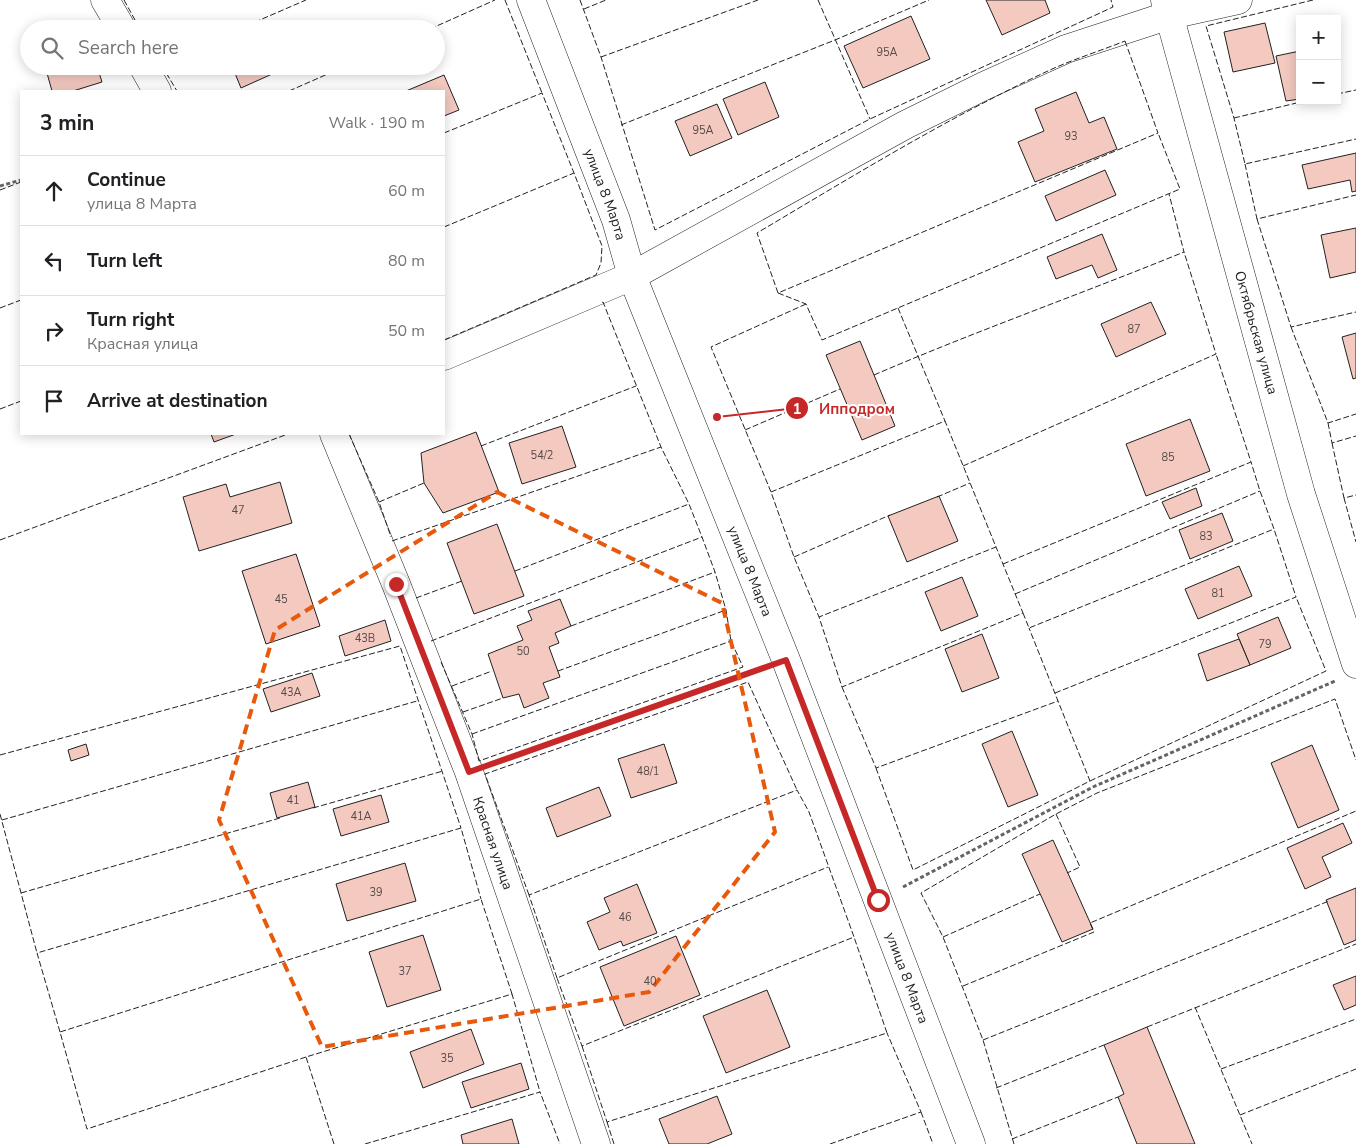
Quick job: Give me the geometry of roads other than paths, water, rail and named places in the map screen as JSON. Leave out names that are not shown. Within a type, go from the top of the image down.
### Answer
[{"type":"street","points":[[105,0],[117,20]]},
{"type":"street","name":"улица 8 Марта","points":[[531,0],[616,220],[632,276],[786,660],[971,1144]]},
{"type":"street","points":[[445,356],[632,276],[904,125],[1066,49],[1167,8],[1238,0]]},
{"type":"street","name":"Октябрьская улица","points":[[1167,8],[1302,494],[1347,672]]},
{"type":"street","points":[[148,75],[156,90]]},
{"type":"street","name":"Красная улица","points":[[334,435],[396,584],[469,772],[596,1144]]},
{"type":"place","name":"Ипподром","points":[[717,417]]}]
